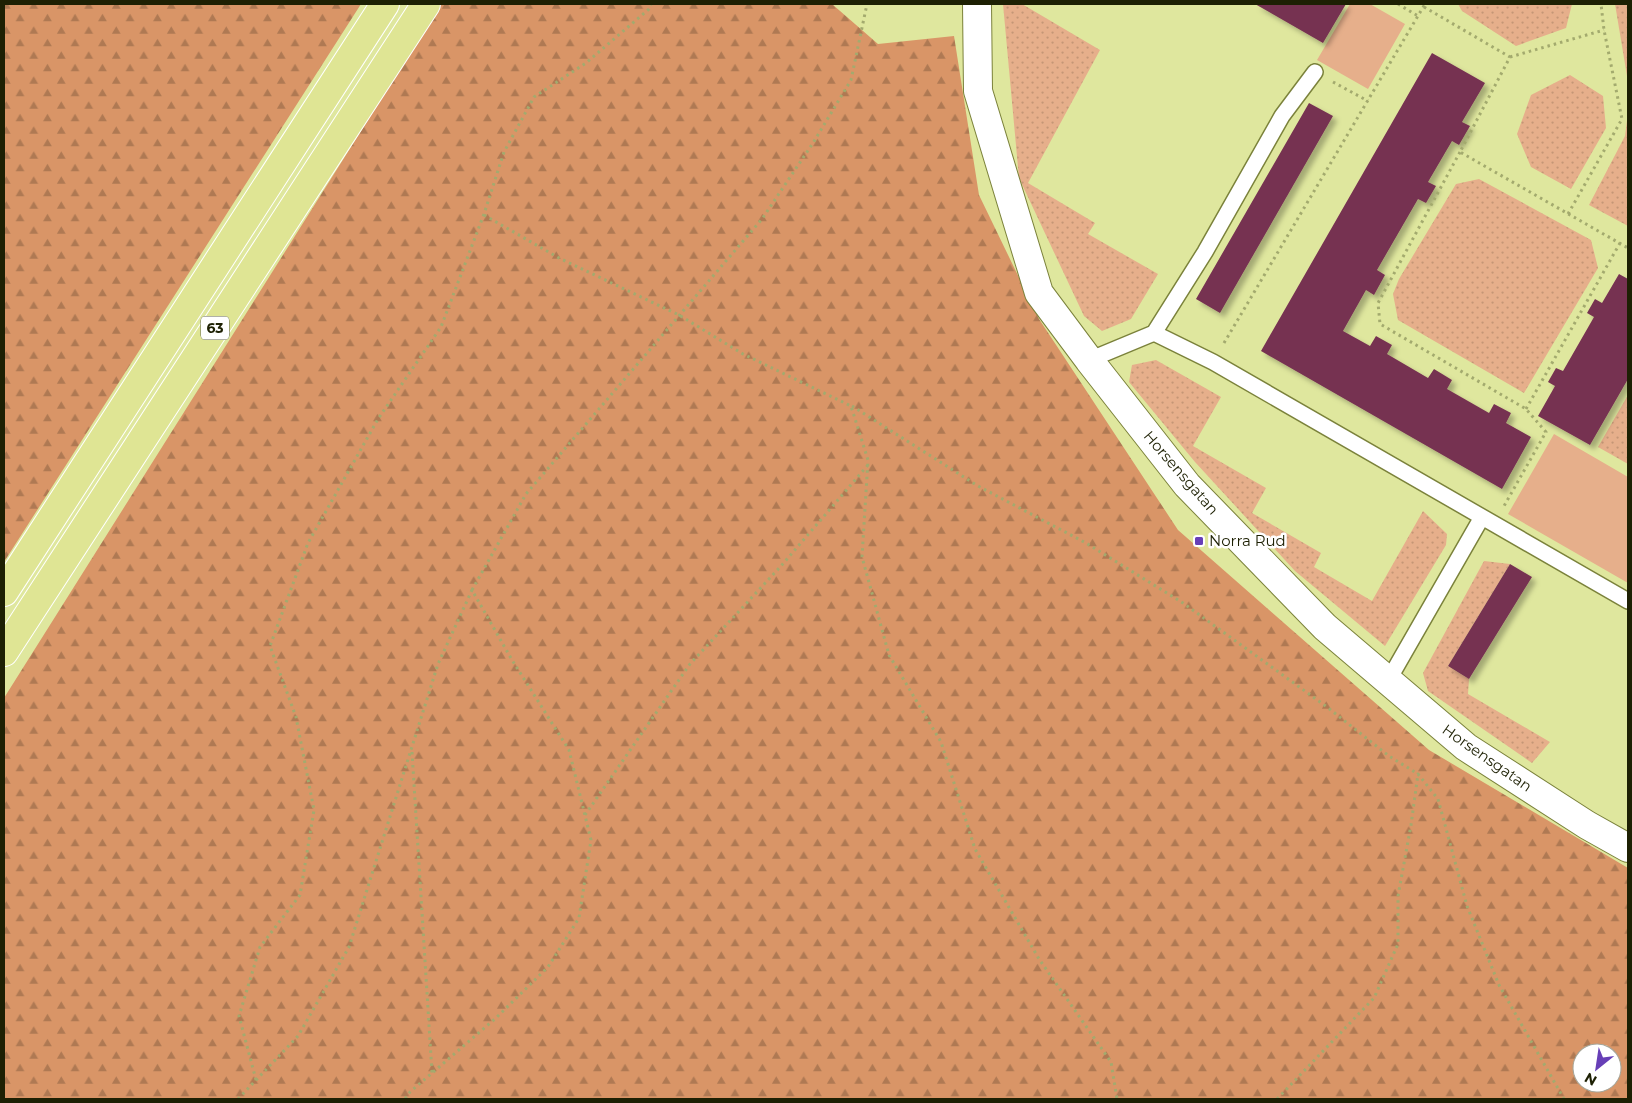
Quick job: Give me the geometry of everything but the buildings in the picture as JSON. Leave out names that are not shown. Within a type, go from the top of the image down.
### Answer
[{"type":"main road","name":"63","points":[[4,592],[385,4]]},
{"type":"main road","name":"63","points":[[4,652],[426,4]]},
{"type":"street","name":"Horsensgatan","points":[[977,4],[978,91],[1039,293],[1089,360],[1187,485],[1325,627],[1466,747],[1587,825],[1628,848]]},
{"type":"lane","points":[[1089,360],[1154,333],[1205,252],[1282,116],[1315,72]]},
{"type":"lane","points":[[1154,333],[1213,362],[1628,601]]},
{"type":"lane","points":[[1388,681],[1488,520]]},
{"type":"path","points":[[256,1080],[239,1016],[260,947],[300,895],[314,810],[296,717],[270,646],[308,543],[378,419],[441,327],[484,214],[504,152],[534,97],[586,63],[649,9],[651,4]]},
{"type":"path","points":[[238,1099],[298,1036],[349,947],[438,664],[472,590],[526,494],[762,219],[813,143],[851,80],[867,4]]},
{"type":"path","points":[[1398,4],[1418,16]]},
{"type":"path","points":[[1568,214],[1622,119],[1604,30],[1601,4]]},
{"type":"path","points":[[1213,362],[1425,5],[1510,57]]},
{"type":"path","points":[[1488,520],[1546,432],[1526,409],[1380,324],[1378,303],[1510,57],[1604,30]]},
{"type":"path","points":[[1315,72],[1368,101]]},
{"type":"path","points":[[1460,152],[1628,248]]},
{"type":"path","points":[[484,214],[559,258],[679,315],[743,354],[851,406],[978,486],[1086,543],[1183,603],[1327,707],[1389,756],[1418,774],[1438,799],[1467,906],[1499,985],[1564,1099]]},
{"type":"path","points":[[1526,409],[1620,243]]},
{"type":"path","points":[[851,406],[868,460],[862,557],[889,655],[942,742],[975,849],[1039,959],[1111,1062],[1117,1099]]},
{"type":"path","points":[[585,816],[690,664],[781,566],[868,465]]},
{"type":"path","points":[[405,1099],[410,1092],[496,1018],[548,967],[579,918],[591,840],[569,750],[512,660],[472,590]]},
{"type":"path","points":[[411,748],[432,1074]]},
{"type":"path","points":[[1277,1099],[1374,998],[1398,944],[1398,896],[1418,774]]},
{"type":"shaded area","points":[[1003,4],[1022,4],[1100,50],[1028,183],[1095,223],[1088,234],[1158,274],[1131,319],[1102,331],[1084,316],[1019,178]]},
{"type":"shaded area","points":[[1350,4],[1370,4],[1405,24],[1368,89],[1317,60]]},
{"type":"shaded area","points":[[1458,4],[1572,4],[1566,28],[1516,46],[1462,11]]},
{"type":"shaded area","points":[[1615,4],[1628,4],[1628,82]]},
{"type":"shaded area","points":[[1570,75],[1603,96],[1606,128],[1571,189],[1531,167],[1517,134],[1531,95]]},
{"type":"shaded area","points":[[1628,113],[1628,226],[1589,205],[1625,136]]},
{"type":"shaded area","points":[[1479,179],[1591,240],[1598,268],[1524,393],[1398,320],[1393,294],[1399,279],[1456,184]]},
{"type":"shaded area","points":[[1156,360],[1221,397],[1193,446],[1266,488],[1252,513],[1321,553],[1314,567],[1372,601],[1423,511],[1447,534],[1446,545],[1385,646],[1295,571],[1195,462],[1129,382],[1132,365]]},
{"type":"shaded area","points":[[1628,395],[1628,464],[1598,447]]},
{"type":"shaded area","points":[[1554,434],[1628,477],[1628,583],[1508,514]]},
{"type":"shaded area","points":[[1484,561],[1510,564],[1448,666],[1469,679],[1468,694],[1550,742],[1532,763],[1428,691],[1423,673]]},
{"type":"green space","points":[[4,4],[361,4],[4,562]]},
{"type":"green space","points":[[441,4],[832,4],[878,44],[954,36],[979,195],[1039,319],[1178,530],[1429,750],[1628,868],[1628,1099],[4,1099],[4,698]]},
{"type":"place","name":"Norra Rud","points":[[1199,541]]}]
